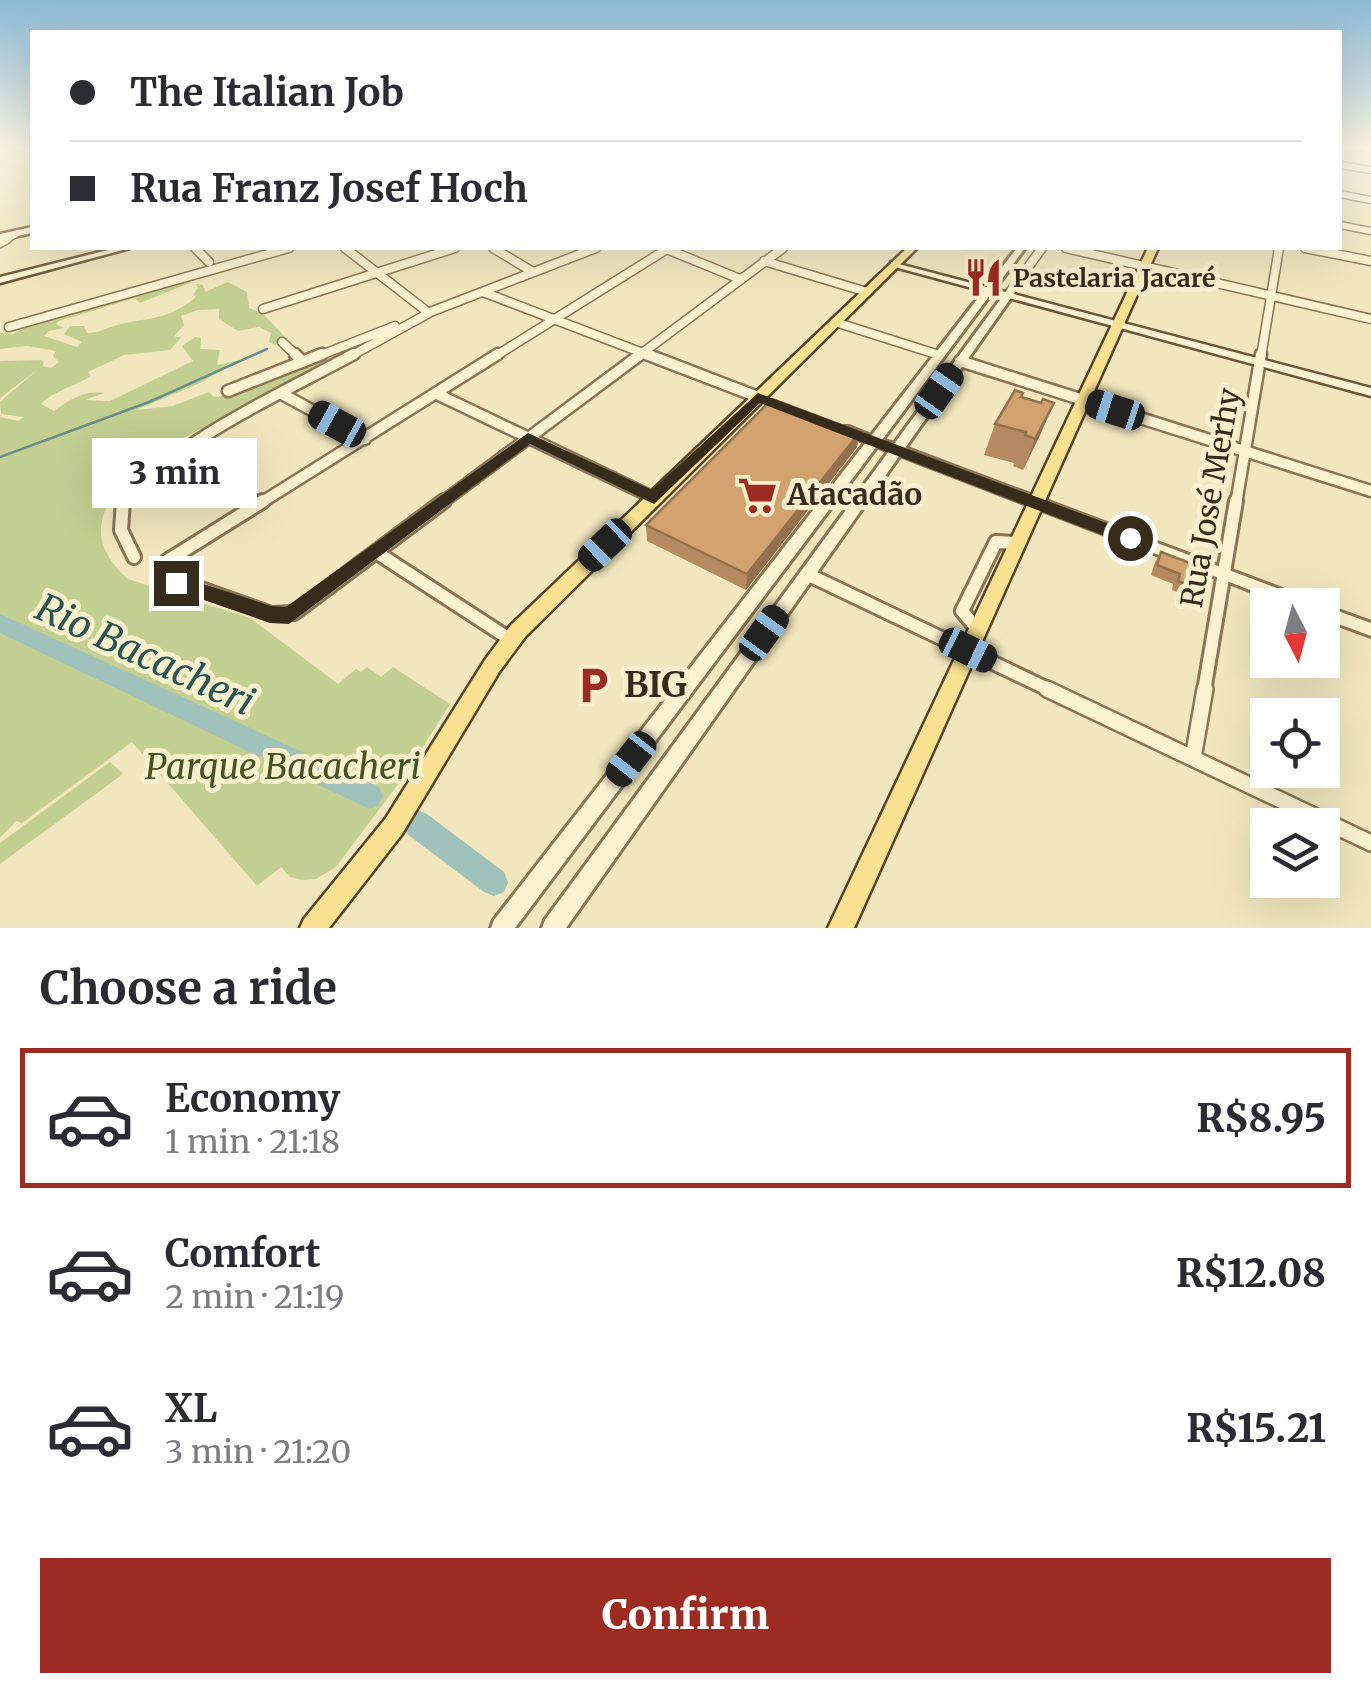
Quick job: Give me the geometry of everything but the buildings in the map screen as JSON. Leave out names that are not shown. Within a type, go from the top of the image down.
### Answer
[{"type":"main road","points":[[0,240],[30,230]]},
{"type":"main road","points":[[0,280],[118,250]]},
{"type":"main road","points":[[313,928],[402,814],[510,640],[654,498],[766,400],[835,322],[910,250]]},
{"type":"main road","points":[[841,928],[1152,250]]},
{"type":"main road","points":[[894,264],[1371,392]]},
{"type":"street","points":[[1342,194],[1371,200]]},
{"type":"street","points":[[1342,224],[1371,230]]},
{"type":"street","points":[[198,250],[209,262]]},
{"type":"street","points":[[9,327],[282,250]]},
{"type":"street","points":[[348,250],[429,313]]},
{"type":"street","points":[[263,309],[448,250]]},
{"type":"street","points":[[496,250],[533,272]]},
{"type":"street","points":[[228,391],[591,250]]},
{"type":"street","points":[[662,250],[167,560],[159,574],[284,617],[779,250]]},
{"type":"street","points":[[670,250],[740,279]]},
{"type":"street","points":[[502,928],[1020,250]]},
{"type":"street","points":[[553,928],[1041,250]]},
{"type":"street","points":[[1075,250],[1371,319]]},
{"type":"street","name":"Rua José Merhy","points":[[1192,758],[1279,250]]},
{"type":"street","points":[[1315,250],[1371,261]]},
{"type":"street","points":[[764,262],[867,292]]},
{"type":"street","points":[[482,292],[766,400]]},
{"type":"street","points":[[134,557],[121,530],[120,504],[134,487],[180,450],[429,313]]},
{"type":"street","points":[[835,322],[939,355]]},
{"type":"street","points":[[282,342],[303,362]]},
{"type":"street","points":[[350,344],[362,350]]},
{"type":"street","points":[[960,362],[1371,491]]},
{"type":"street","points":[[282,394],[364,439]]},
{"type":"street","points":[[437,394],[654,498]]},
{"type":"street","points":[[838,428],[1261,588]]},
{"type":"street","points":[[376,552],[510,640]]},
{"type":"street","points":[[807,574],[1371,843]]},
{"type":"street","points":[[1340,619],[1371,630]]},
{"type":"green space","name":"Parque Bacacheri","points":[[175,282],[192,282],[140,303],[135,298],[59,321],[56,324],[64,328],[44,336],[77,347],[82,342],[64,334],[70,326],[84,326],[90,333],[174,312],[196,297],[196,284],[203,285],[205,292],[228,282],[247,292],[249,308],[262,313],[289,341],[274,345],[269,342],[271,333],[259,327],[238,331],[219,319],[219,309],[198,310],[181,316],[184,325],[174,336],[181,338],[170,350],[124,355],[88,372],[91,376],[41,404],[54,411],[78,396],[98,392],[104,393],[85,400],[110,401],[193,361],[182,346],[195,337],[201,338],[200,349],[220,350],[217,365],[240,360],[200,383],[136,410],[173,406],[209,392],[214,397],[230,395],[342,349],[355,349],[208,432],[200,429],[135,473],[117,491],[105,512],[101,533],[108,556],[128,579],[250,618],[338,684],[356,669],[361,672],[367,667],[381,677],[393,667],[450,704],[405,775],[336,867],[316,879],[290,877],[281,867],[257,886],[132,742],[22,823],[16,821],[0,838],[0,417],[18,421],[24,417],[1,414],[0,402],[37,370],[0,398],[0,361],[40,360],[43,366],[51,368],[59,362],[53,356],[56,351],[27,346],[0,349],[0,333],[13,334],[39,321]]},
{"type":"green space","points":[[110,762],[123,774],[0,864],[0,843]]},
{"type":"waterway","points":[[0,457],[149,402],[267,349]]},
{"type":"waterway","name":"Rio Bacacheri","points":[[0,623],[370,796]]},
{"type":"waterway","name":"Rio Bacacheri","points":[[417,824],[494,882]]},
{"type":"place","name":"Pastelaria Jacaré","points":[[983,278]]},
{"type":"place","name":"Atacadão","points":[[757,495]]},
{"type":"place","name":"BIG","points":[[594,685]]},
{"type":"route","points":[[176,583],[271,614],[289,616],[528,438],[654,498],[758,397],[1130,538]]}]
